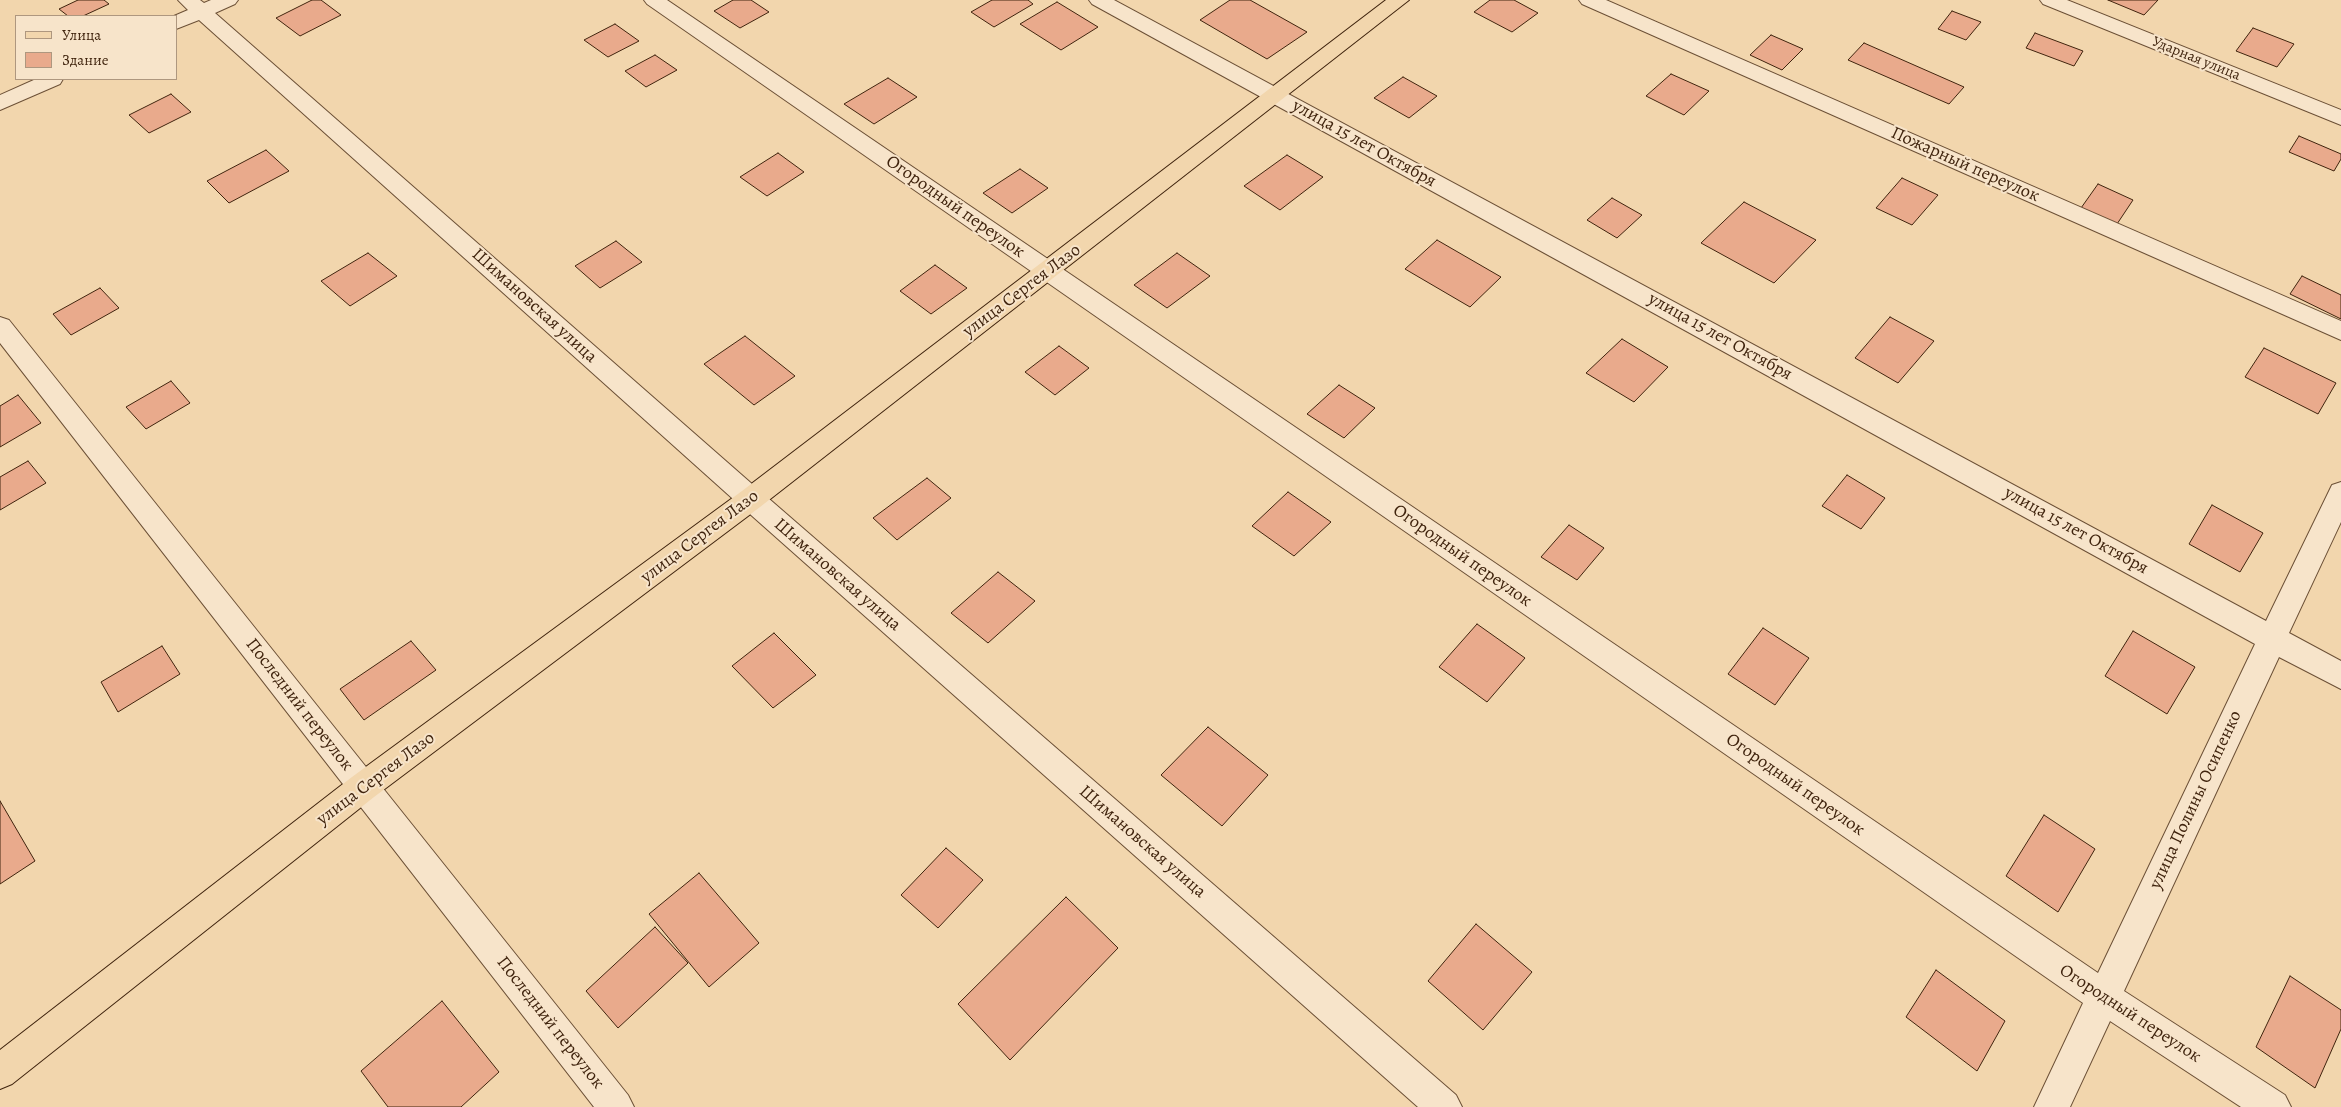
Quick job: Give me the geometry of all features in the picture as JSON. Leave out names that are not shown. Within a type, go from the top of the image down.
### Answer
[{"type":"main road","name":"улица Сергея Лазо","points":[[0,1072],[363,787],[751,499],[1277,96],[1399,0]]},
{"type":"street","points":[[178,21],[195,6],[228,0]]},
{"type":"street","name":"Огородный переулок","points":[[654,0],[2104,997],[2273,1107]]},
{"type":"street","name":"улица 15 лет Октября","points":[[1099,0],[2341,676]]},
{"type":"street","name":"Пожарный переулок","points":[[1589,0],[2341,331]]},
{"type":"street","name":"Ударная улица","points":[[2050,0],[2341,118]]},
{"type":"street","name":"Шимановская улица","points":[[195,6],[751,499],[1444,1107]]},
{"type":"street","points":[[0,103],[51,80]]},
{"type":"street","name":"Последний переулок","points":[[0,326],[616,1107]]},
{"type":"street","name":"улица Полины Осипенко","points":[[2052,1107],[2341,493]]},
{"type":"building","points":[[78,0],[104,0],[109,4],[85,15],[67,15],[59,9]]},
{"type":"building","points":[[312,0],[321,0],[341,15],[300,36],[276,18]]},
{"type":"building","points":[[733,0],[751,0],[769,12],[740,28],[714,11]]},
{"type":"building","points":[[992,0],[1028,0],[1033,4],[994,27],[971,12]]},
{"type":"building","points":[[1230,0],[1250,0],[1307,32],[1267,59],[1200,20]]},
{"type":"building","points":[[1490,0],[1514,0],[1538,13],[1512,32],[1474,12]]},
{"type":"building","points":[[2108,0],[2158,0],[2144,15]]},
{"type":"building","points":[[1057,2],[1098,27],[1061,50],[1020,24]]},
{"type":"building","points":[[1952,11],[1981,22],[1966,40],[1938,29]]},
{"type":"building","points":[[615,24],[639,41],[608,57],[584,40]]},
{"type":"building","points":[[2253,28],[2294,44],[2277,67],[2236,51]]},
{"type":"building","points":[[2035,33],[2083,51],[2074,66],[2026,48]]},
{"type":"building","points":[[1771,35],[1803,49],[1782,70],[1750,55]]},
{"type":"building","points":[[1864,43],[1964,87],[1949,104],[1848,60]]},
{"type":"building","points":[[655,55],[677,70],[646,87],[625,71]]},
{"type":"building","points":[[1671,74],[1709,91],[1684,115],[1646,96]]},
{"type":"building","points":[[1403,77],[1437,96],[1409,118],[1374,98]]},
{"type":"building","points":[[888,78],[917,97],[874,124],[844,104]]},
{"type":"building","points":[[171,94],[191,112],[149,133],[129,115]]},
{"type":"building","points":[[2299,136],[2341,154],[2341,159],[2334,171],[2289,152]]},
{"type":"building","points":[[266,150],[289,171],[229,203],[207,181]]},
{"type":"building","points":[[778,153],[804,172],[767,196],[740,177]]},
{"type":"building","points":[[1287,155],[1323,177],[1280,210],[1244,186]]},
{"type":"building","points":[[1020,169],[1048,188],[1012,213],[983,193]]},
{"type":"building","points":[[1902,178],[1938,195],[1912,225],[1876,208]]},
{"type":"building","points":[[2098,184],[2133,200],[2117,224],[2081,208]]},
{"type":"building","points":[[1612,198],[1642,215],[1617,238],[1587,220]]},
{"type":"building","points":[[1744,202],[1816,240],[1774,283],[1701,243]]},
{"type":"building","points":[[1437,240],[1501,277],[1470,307],[1405,269]]},
{"type":"building","points":[[616,241],[642,262],[600,288],[575,266]]},
{"type":"building","points":[[368,253],[397,276],[350,306],[321,281]]},
{"type":"building","points":[[1177,253],[1210,276],[1167,308],[1134,285]]},
{"type":"building","points":[[935,265],[967,288],[931,314],[900,291]]},
{"type":"building","points":[[2302,276],[2341,295],[2341,319],[2290,294]]},
{"type":"building","points":[[100,288],[119,308],[71,335],[53,314]]},
{"type":"building","points":[[1890,317],[1934,341],[1898,383],[1855,358]]},
{"type":"building","points":[[745,336],[795,376],[754,405],[704,364]]},
{"type":"building","points":[[1622,339],[1668,367],[1634,402],[1586,373]]},
{"type":"building","points":[[1059,346],[1089,368],[1055,395],[1025,372]]},
{"type":"building","points":[[2264,348],[2336,383],[2318,414],[2245,377]]},
{"type":"building","points":[[171,381],[190,403],[146,429],[126,407]]},
{"type":"building","points":[[1339,385],[1375,408],[1344,438],[1307,414]]},
{"type":"building","points":[[18,395],[41,423],[0,447],[0,406]]},
{"type":"building","points":[[28,461],[46,483],[0,510],[0,477]]},
{"type":"building","points":[[1847,475],[1885,498],[1861,529],[1822,506]]},
{"type":"building","points":[[927,478],[951,498],[897,540],[873,518]]},
{"type":"building","points":[[1288,492],[1331,522],[1294,556],[1252,526]]},
{"type":"building","points":[[2212,505],[2263,533],[2240,572],[2189,544]]},
{"type":"building","points":[[1569,525],[1604,548],[1577,580],[1541,557]]},
{"type":"building","points":[[998,572],[1035,601],[988,643],[951,613]]},
{"type":"building","points":[[1477,624],[1525,658],[1487,702],[1439,667]]},
{"type":"building","points":[[1763,628],[1809,658],[1775,705],[1728,674]]},
{"type":"building","points":[[2133,631],[2195,667],[2167,714],[2105,676]]},
{"type":"building","points":[[774,633],[816,675],[773,708],[732,666]]},
{"type":"building","points":[[411,641],[436,670],[364,720],[340,689]]},
{"type":"building","points":[[162,646],[180,674],[118,712],[101,682]]},
{"type":"building","points":[[1208,727],[1268,775],[1222,826],[1161,775]]},
{"type":"building","points":[[0,801],[35,861],[0,884]]},
{"type":"building","points":[[2044,815],[2095,849],[2058,912],[2006,876]]},
{"type":"building","points":[[946,848],[983,880],[938,928],[901,895]]},
{"type":"building","points":[[699,873],[759,943],[709,987],[649,914]]},
{"type":"building","points":[[1066,897],[1118,948],[1010,1060],[958,1004]]},
{"type":"building","points":[[1476,924],[1532,972],[1483,1030],[1428,981]]},
{"type":"building","points":[[655,927],[688,963],[618,1028],[586,991]]},
{"type":"building","points":[[1936,970],[2005,1021],[1977,1071],[1906,1017]]},
{"type":"building","points":[[2290,976],[2341,1010],[2341,1029],[2315,1088],[2256,1047]]},
{"type":"building","points":[[442,1001],[499,1072],[461,1107],[388,1107],[361,1071]]}]
